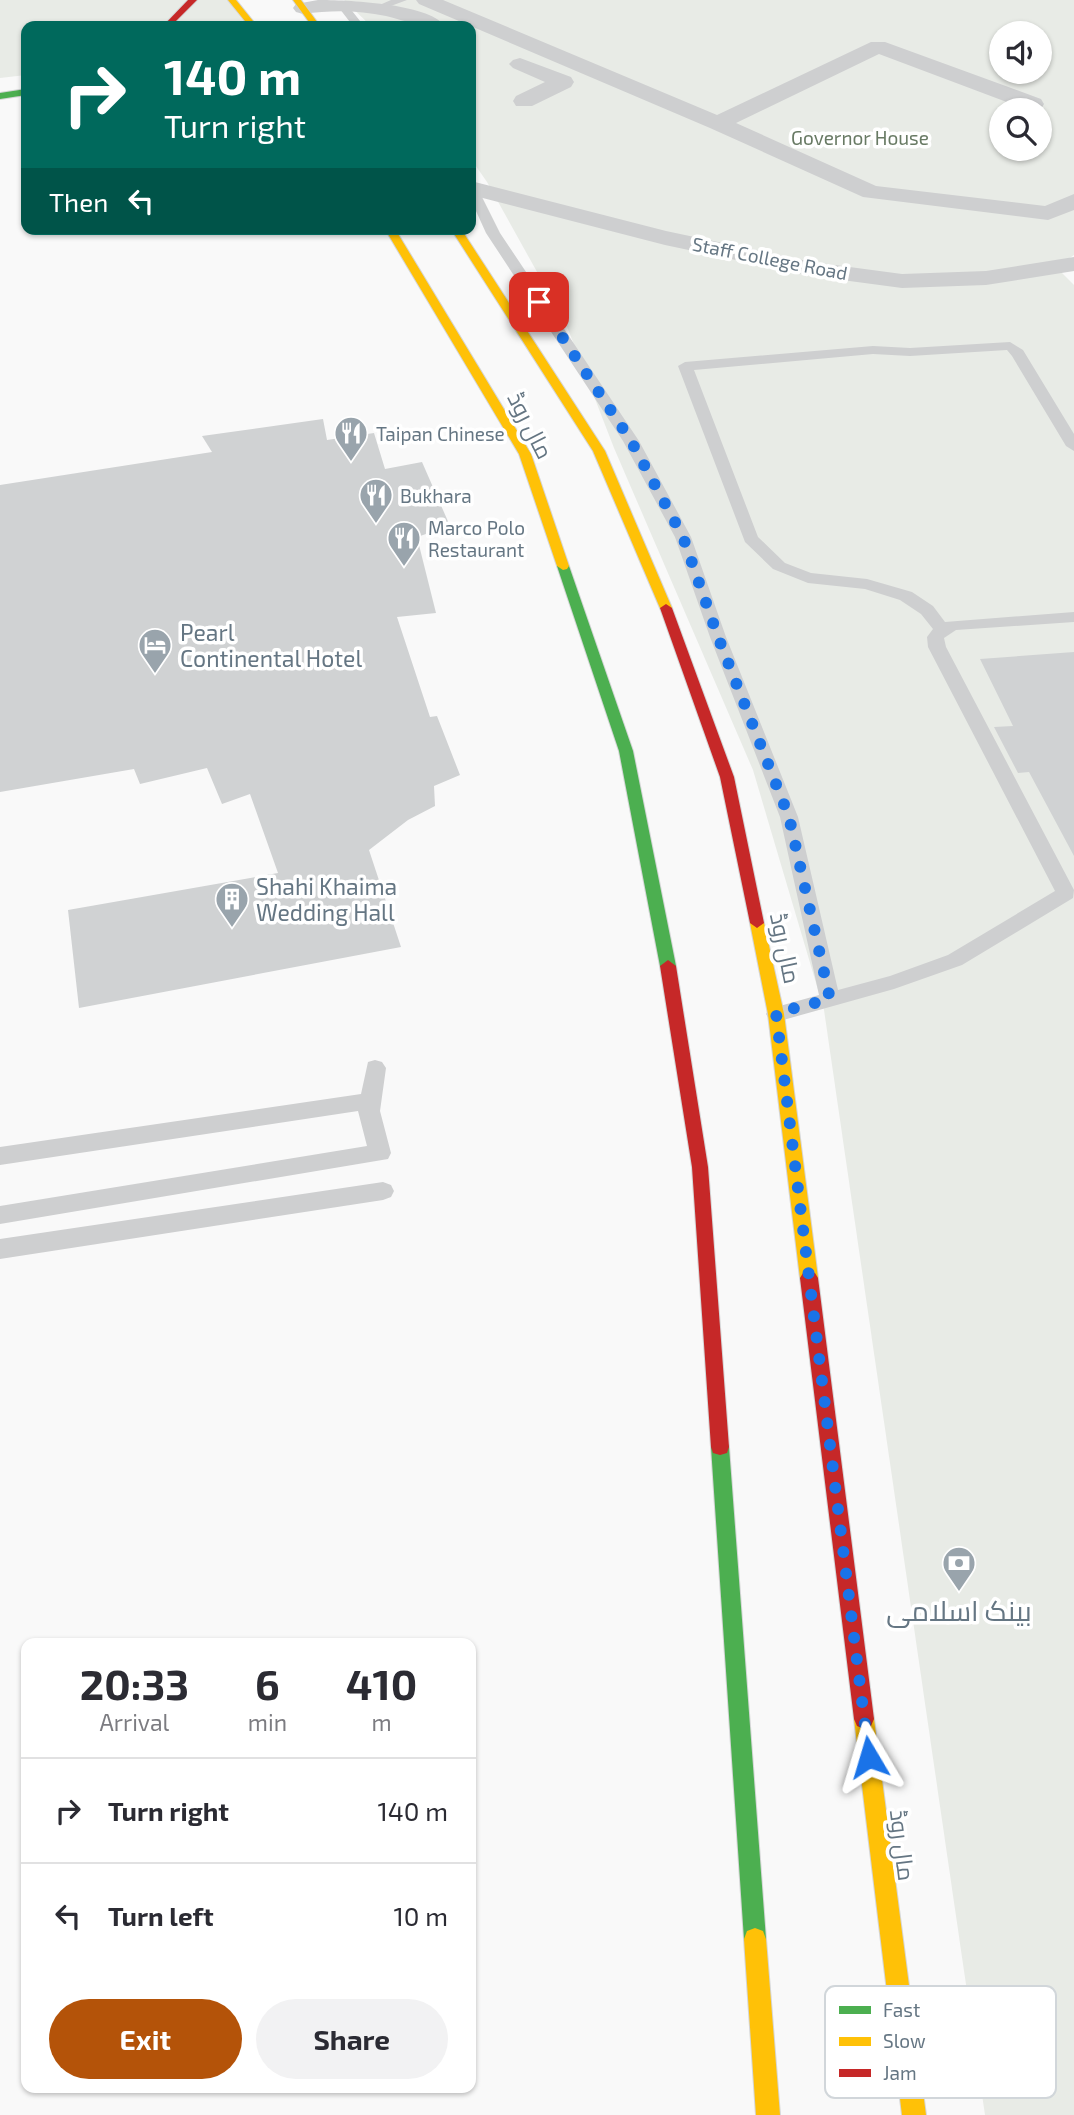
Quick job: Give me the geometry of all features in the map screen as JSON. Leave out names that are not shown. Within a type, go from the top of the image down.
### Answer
[{"type":"main road","points":[[174,21],[184,13],[193,0]]},
{"type":"main road","points":[[232,0],[249,21]]},
{"type":"main road","points":[[300,4],[312,21]]},
{"type":"main road","points":[[0,83],[21,81]]},
{"type":"main road","points":[[0,96],[21,93]]},
{"type":"main road","name":"مال روڈ","points":[[394,235],[525,454],[626,751],[680,1029],[700,1167],[768,2115]]},
{"type":"main road","name":"مال روڈ","points":[[460,235],[599,451],[666,606],[727,777],[776,1013],[898,1986]]},
{"type":"street","points":[[426,0],[718,122],[871,192],[1048,213],[1074,201]]},
{"type":"street","points":[[300,4],[380,7],[421,21]]},
{"type":"street","points":[[718,122],[878,46],[1017,98]]},
{"type":"street","points":[[505,57],[563,82],[524,101]]},
{"type":"street","name":"Staff College Road","points":[[476,189],[665,238],[812,269],[902,281],[986,278],[1074,264]]},
{"type":"lane","points":[[380,7],[402,0]]},
{"type":"lane","points":[[341,4],[355,21]]},
{"type":"lane","points":[[476,198],[493,233],[631,441],[683,537],[718,637],[789,817],[830,999]]},
{"type":"lane","points":[[942,629],[926,610],[906,596],[867,584],[808,578],[779,566],[751,538],[685,366],[873,350],[910,352],[1010,346],[1018,352],[1074,446]]},
{"type":"lane","points":[[776,1013],[894,982],[955,960],[1070,893],[937,647],[935,637],[942,629],[954,625],[1074,617]]},
{"type":"lane","points":[[0,1215],[380,1153],[369,1111],[375,1068]]},
{"type":"lane","points":[[0,1156],[370,1101]]},
{"type":"lane","points":[[0,1249],[383,1191]]},
{"type":"green space","points":[[0,0],[227,0],[243,21],[21,21],[21,76],[0,78]]},
{"type":"green space","name":"Governor House","points":[[344,0],[1074,0],[1074,255],[1056,267],[1074,285],[1074,2115],[985,2115],[983,2098],[1056,2098],[1056,1986],[966,1986],[824,1010],[753,770],[614,448],[566,324],[476,166],[476,21],[366,21]]},
{"type":"building","points":[[323,419],[327,440],[374,433],[385,469],[422,462],[450,526],[417,537],[436,613],[397,617],[430,717],[437,716],[460,775],[434,786],[435,806],[408,820],[369,850],[401,947],[79,1008],[68,910],[278,873],[250,794],[222,804],[207,768],[140,784],[134,769],[0,792],[0,485],[212,452],[202,436]]},
{"type":"building","points":[[1074,652],[1074,856],[1029,772],[1018,773],[994,727],[1013,726],[980,659]]},
{"type":"traffic: fast","points":[[0,96],[21,93]]},
{"type":"traffic: fast","points":[[563,566],[626,751],[668,966]]},
{"type":"traffic: fast","points":[[720,1447],[755,1939]]},
{"type":"traffic: slow","points":[[232,0],[249,21]]},
{"type":"traffic: slow","points":[[297,0],[312,21]]},
{"type":"traffic: slow","points":[[394,235],[525,454],[563,566]]},
{"type":"traffic: slow","points":[[460,235],[599,451],[666,608]]},
{"type":"traffic: slow","points":[[757,923],[776,1014],[809,1278]]},
{"type":"traffic: slow","points":[[864,1719],[898,1986]]},
{"type":"traffic: slow","points":[[755,1939],[768,2115]]},
{"type":"traffic: slow","points":[[912,2098],[914,2115]]},
{"type":"traffic: jam","points":[[172,21],[193,0]]},
{"type":"traffic: jam","points":[[666,608],[727,777],[757,923]]},
{"type":"traffic: jam","points":[[668,966],[700,1167],[720,1447]]},
{"type":"traffic: jam","points":[[809,1278],[864,1719]]},
{"type":"place","name":"Taipan Chinese","points":[[351,463]]},
{"type":"place","name":"Bukhara","points":[[376,525]]},
{"type":"place","name":"Marco Polo Restaurant","points":[[404,568]]},
{"type":"place","name":"Pearl Continental Hotel","points":[[155,675]]},
{"type":"place","name":"Shahi Khaima Wedding Hall","points":[[232,929]]},
{"type":"place","name":"بینک اسلامی","points":[[959,1593]]},
{"type":"route","points":[[539,302],[631,441],[683,537],[718,637],[789,817],[795,843],[830,999],[776,1013],[869,1757]]}]
